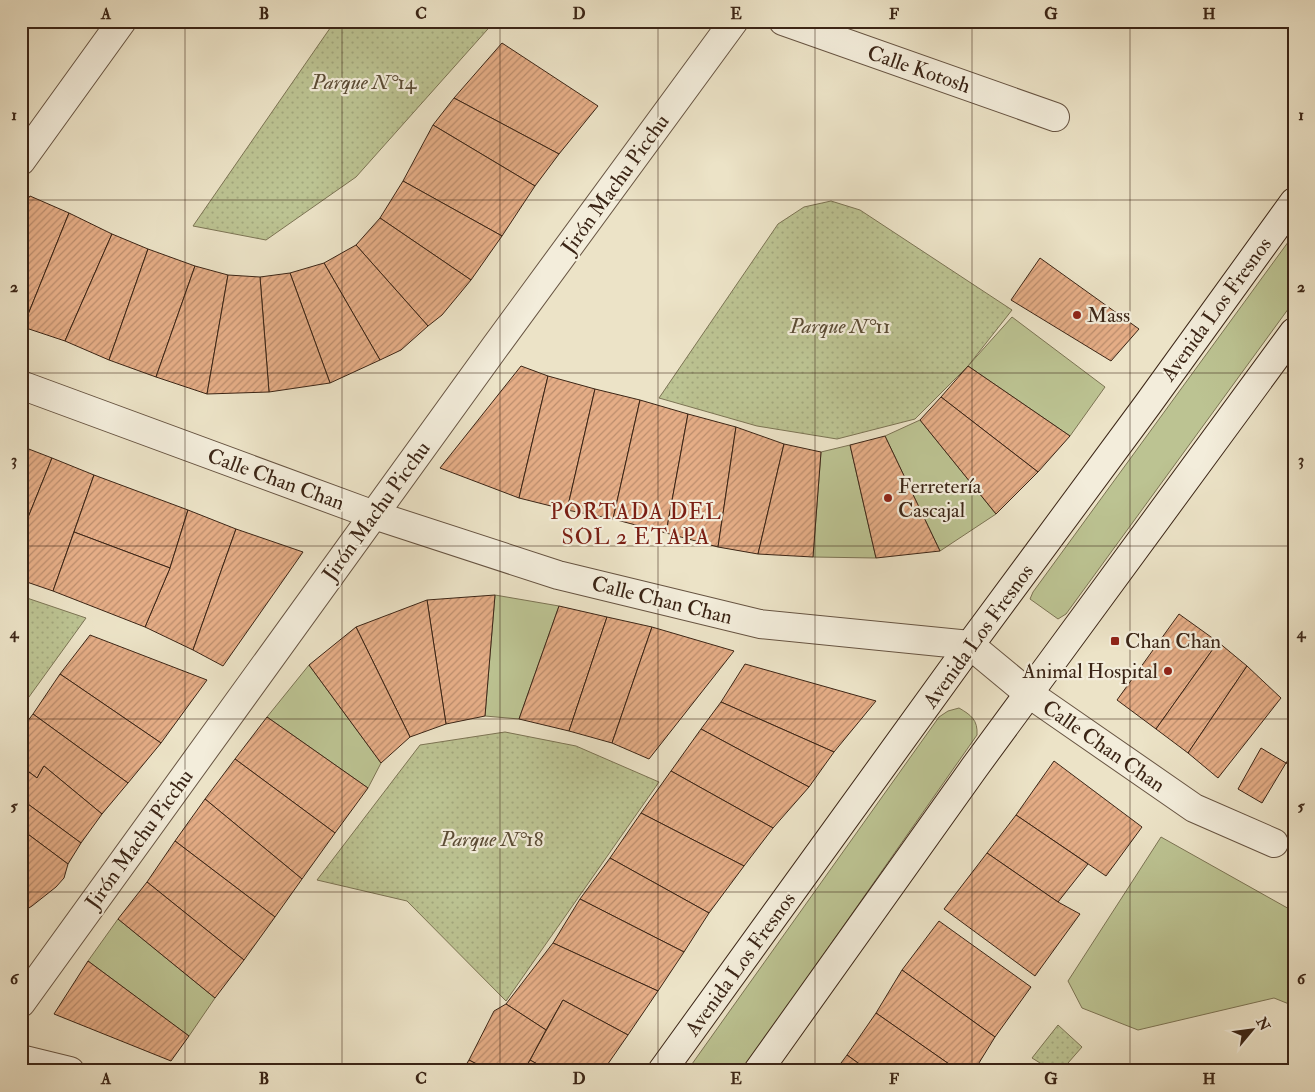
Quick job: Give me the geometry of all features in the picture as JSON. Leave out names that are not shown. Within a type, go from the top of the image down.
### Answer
[{"type":"street","points":[[21,161],[122,21]]},
{"type":"street","name":"Jirón Machu Picchu","points":[[21,1003],[734,21]]},
{"type":"street","name":"Calle Kotosh","points":[[783,21],[1055,118]]},
{"type":"street","name":"Avenida Los Fresnos","points":[[662,1071],[1294,202]]},
{"type":"street","points":[[758,1071],[1028,693],[1294,332]]},
{"type":"street","name":"Calle Chan Chan","points":[[21,385],[374,515],[558,575],[760,624],[970,645],[1028,693],[1194,808],[1274,843]]},
{"type":"street","points":[[21,1059],[70,1071]]},
{"type":"green space","name":"Parque N°14","points":[[335,21],[495,21],[356,177],[266,240],[193,226]]},
{"type":"green space","name":"Parque N°11","points":[[831,201],[860,210],[1012,310],[968,366],[915,419],[837,439],[757,426],[659,398],[778,224],[804,207]]},
{"type":"green space","points":[[1294,234],[1294,301],[1066,614],[1058,619],[1030,599],[1033,592]]},
{"type":"green space","points":[[1012,317],[1105,387],[1070,436],[968,366]]},
{"type":"green space","points":[[920,420],[996,514],[940,551],[885,436]]},
{"type":"green space","points":[[850,445],[876,558],[813,557],[821,452]]},
{"type":"green space","points":[[495,595],[559,606],[519,719],[485,716]]},
{"type":"green space","points":[[21,596],[86,618],[21,708]]},
{"type":"green space","points":[[309,665],[381,763],[368,788],[267,717]]},
{"type":"green space","points":[[959,708],[973,718],[977,735],[742,1071],[687,1071],[939,717],[948,711]]},
{"type":"green space","name":"Parque N°18","points":[[505,732],[576,746],[659,782],[506,1001],[407,901],[317,880],[420,745]]},
{"type":"green space","points":[[1161,837],[1291,910],[1294,909],[1294,1006],[1274,998],[1138,1030],[1082,1008],[1068,981]]},
{"type":"green space","points":[[118,919],[215,998],[189,1036],[88,961]]},
{"type":"green space","points":[[1058,1025],[1082,1047],[1061,1071],[1053,1071],[1032,1058]]},
{"type":"building","points":[[502,43],[598,106],[559,154],[454,98]]},
{"type":"building","points":[[454,98],[559,154],[535,186],[433,125]]},
{"type":"building","points":[[433,125],[535,186],[502,236],[403,181]]},
{"type":"building","points":[[403,181],[502,236],[471,280],[380,218]]},
{"type":"building","points":[[30,196],[69,213],[23,327],[21,326],[21,209]]},
{"type":"building","points":[[69,213],[112,234],[65,341],[23,327]]},
{"type":"building","points":[[380,218],[471,280],[442,315],[428,326],[356,245]]},
{"type":"building","points":[[112,234],[148,249],[109,360],[65,341]]},
{"type":"building","points":[[356,245],[428,326],[401,350],[380,360],[324,263]]},
{"type":"building","points":[[148,249],[195,266],[156,377],[109,360]]},
{"type":"building","name":"Mass","points":[[1040,258],[1139,329],[1111,361],[1011,300]]},
{"type":"building","points":[[324,263],[380,360],[330,383],[290,273]]},
{"type":"building","points":[[195,266],[228,275],[207,394],[156,377]]},
{"type":"building","points":[[290,273],[330,383],[269,392],[260,277]]},
{"type":"building","points":[[228,275],[260,277],[269,392],[207,394]]},
{"type":"building","points":[[521,366],[548,376],[519,498],[440,468]]},
{"type":"building","points":[[968,366],[1070,436],[1038,472],[941,397]]},
{"type":"building","points":[[548,376],[595,389],[567,510],[519,498]]},
{"type":"building","points":[[595,389],[640,400],[613,519],[567,510]]},
{"type":"building","points":[[941,397],[1038,472],[996,514],[920,420]]},
{"type":"building","points":[[640,400],[688,414],[666,533],[613,519]]},
{"type":"building","points":[[688,414],[736,427],[718,547],[666,533]]},
{"type":"building","points":[[736,427],[784,444],[758,554],[718,547]]},
{"type":"building","name":"Ferretería Cascajal","points":[[885,436],[940,551],[876,558],[850,445]]},
{"type":"building","points":[[784,444],[821,452],[813,557],[758,554]]},
{"type":"building","points":[[21,446],[52,458],[21,535]]},
{"type":"building","points":[[52,458],[94,475],[53,591],[21,580],[21,535]]},
{"type":"building","points":[[94,475],[188,510],[170,568],[74,532]]},
{"type":"building","points":[[188,510],[236,529],[193,650],[145,627],[170,568]]},
{"type":"building","points":[[236,529],[303,552],[223,666],[193,650]]},
{"type":"building","points":[[74,532],[170,568],[145,627],[53,591]]},
{"type":"building","points":[[495,595],[485,716],[446,724],[427,600]]},
{"type":"building","points":[[427,600],[446,724],[410,737],[356,627]]},
{"type":"building","points":[[559,606],[607,617],[569,731],[519,719]]},
{"type":"building","name":"Animal Hospital","points":[[1179,614],[1218,642],[1156,729],[1117,700]]},
{"type":"building","points":[[607,617],[652,627],[612,743],[569,731]]},
{"type":"building","points":[[356,627],[410,737],[381,763],[309,665]]},
{"type":"building","points":[[652,627],[734,651],[649,759],[612,743]]},
{"type":"building","points":[[90,635],[207,680],[161,743],[60,674]]},
{"type":"building","points":[[1218,642],[1247,666],[1188,753],[1156,729]]},
{"type":"building","points":[[745,664],[876,701],[834,752],[721,702]]},
{"type":"building","points":[[1247,666],[1281,698],[1218,778],[1188,753]]},
{"type":"building","points":[[60,674],[161,743],[128,783],[33,714]]},
{"type":"building","points":[[721,702],[834,752],[809,787],[701,729]]},
{"type":"building","points":[[33,714],[128,783],[102,814],[44,766],[37,778],[21,766],[21,730]]},
{"type":"building","points":[[267,717],[368,788],[335,833],[235,759]]},
{"type":"building","points":[[701,729],[809,787],[773,828],[671,771]]},
{"type":"building","points":[[1261,748],[1286,763],[1262,803],[1238,789]]},
{"type":"building","points":[[1294,752],[1294,768],[1286,763]]},
{"type":"building","points":[[235,759],[335,833],[302,879],[205,799]]},
{"type":"building","points":[[1054,761],[1142,827],[1106,876],[1016,815]]},
{"type":"building","points":[[21,766],[37,778],[44,766],[102,814],[81,843],[21,799]]},
{"type":"building","points":[[671,771],[773,828],[744,866],[641,813]]},
{"type":"building","points":[[21,799],[81,843],[68,864],[21,829]]},
{"type":"building","points":[[205,799],[302,879],[275,917],[175,841]]},
{"type":"building","points":[[641,813],[744,866],[709,913],[610,858]]},
{"type":"building","points":[[1016,815],[1088,864],[1058,902],[987,853]]},
{"type":"building","points":[[21,829],[68,864],[64,878],[56,887],[21,913]]},
{"type":"building","points":[[175,841],[275,917],[244,960],[147,882]]},
{"type":"building","points":[[987,853],[1058,902],[1080,914],[1035,976],[944,909]]},
{"type":"building","points":[[610,858],[709,913],[684,952],[580,899]]},
{"type":"building","points":[[147,882],[244,960],[215,998],[118,919]]},
{"type":"building","points":[[580,899],[684,952],[658,991],[553,943]]},
{"type":"building","points":[[939,921],[1031,987],[995,1037],[902,970]]},
{"type":"building","points":[[553,943],[658,991],[628,1035],[563,1000],[546,1030],[506,1004]]},
{"type":"building","points":[[88,961],[189,1036],[171,1061],[54,1014]]},
{"type":"building","points":[[902,970],[995,1037],[974,1071],[959,1071],[876,1013]]},
{"type":"building","points":[[563,1000],[628,1035],[603,1071],[550,1071],[530,1060]]},
{"type":"building","points":[[506,1004],[546,1030],[524,1071],[507,1066],[505,1071],[490,1071],[469,1060],[494,1011]]},
{"type":"building","points":[[876,1013],[959,1071],[869,1071],[847,1055]]},
{"type":"building","points":[[847,1055],[869,1071],[835,1071]]},
{"type":"building","points":[[469,1060],[490,1071],[462,1071]]},
{"type":"building","points":[[530,1060],[550,1071],[524,1071]]},
{"type":"place","name":"Mass","points":[[1077,315]]},
{"type":"place","name":"Ferretería Cascajal","points":[[888,498]]},
{"type":"place","name":"Chan Chan","points":[[1115,641]]},
{"type":"place","name":"Animal Hospital","points":[[1168,671]]},
{"type":"district","name":"PORTADA DEL SOL 2 ETAPA","points":[[636,524]]}]
